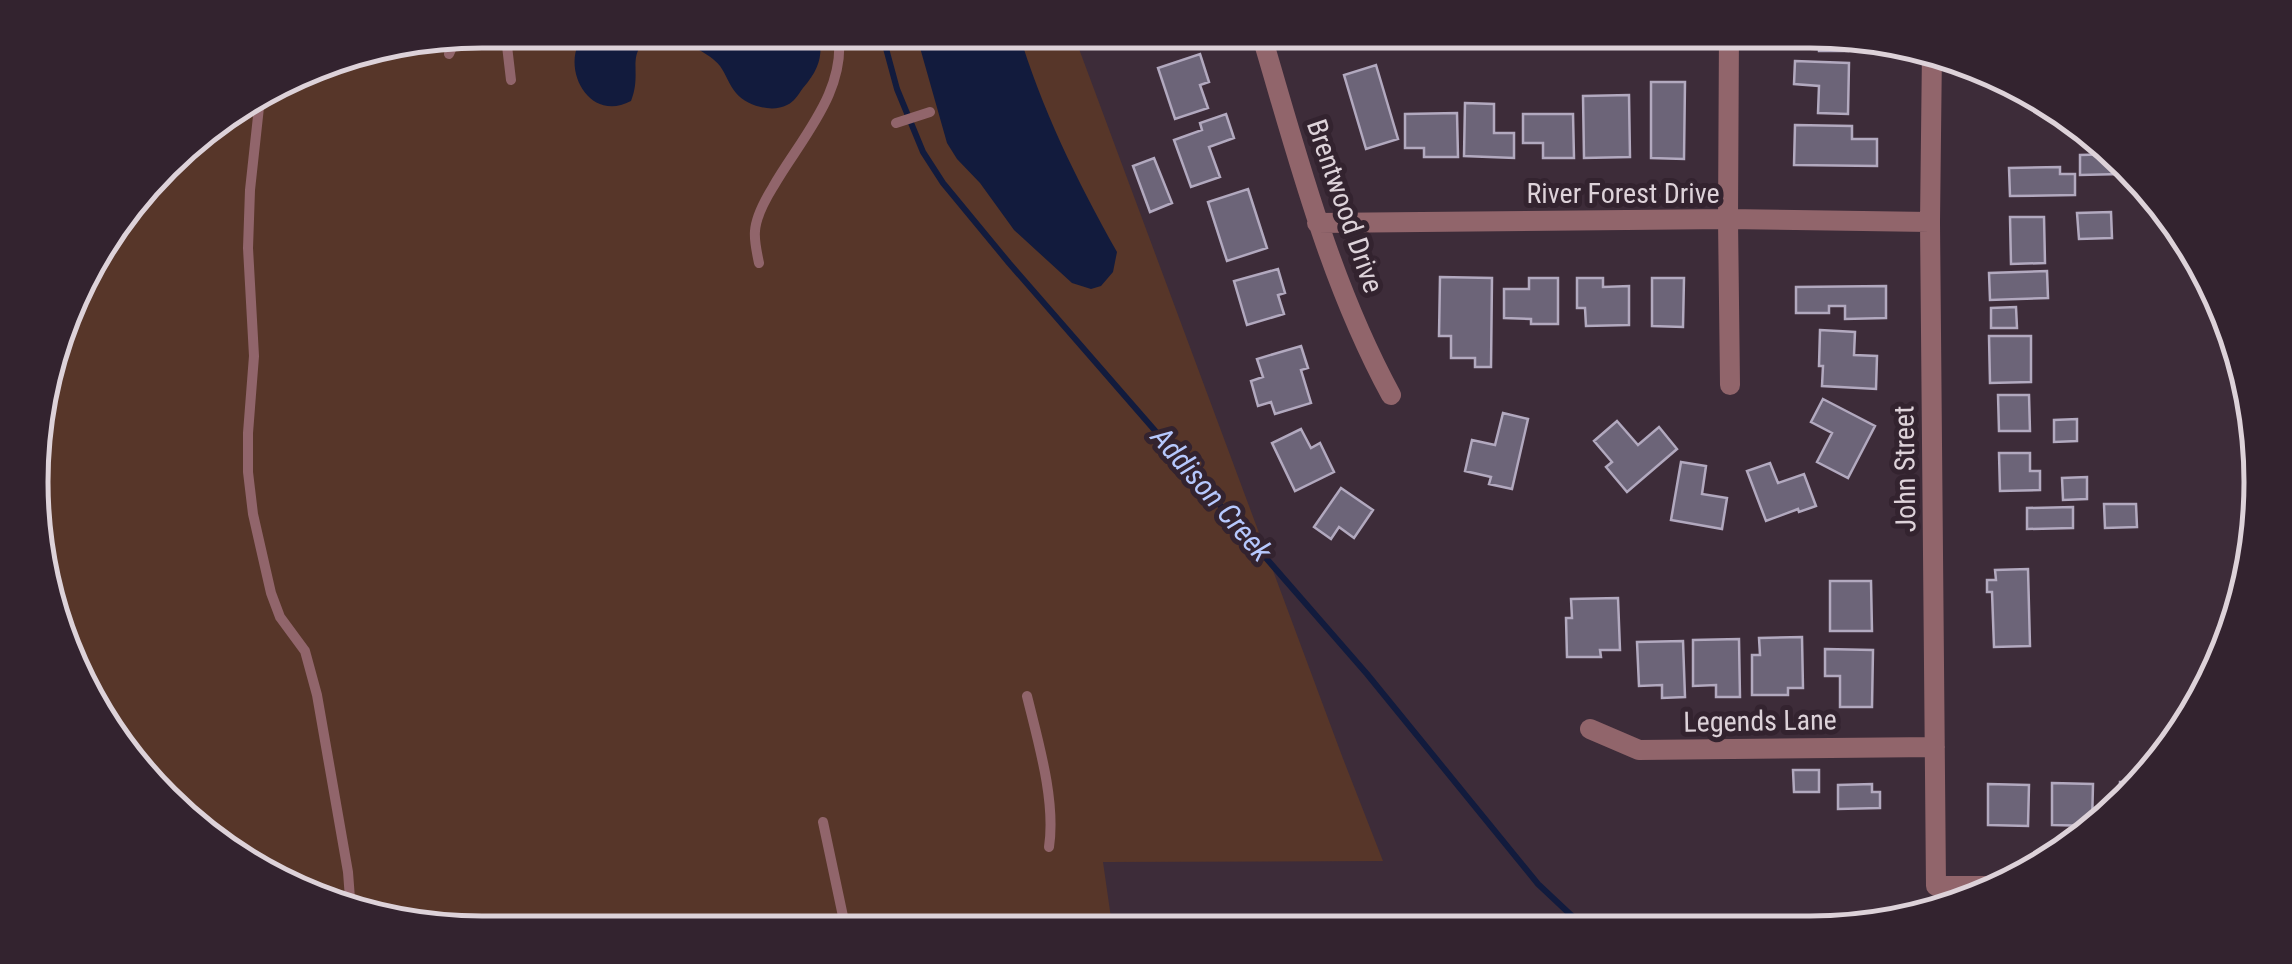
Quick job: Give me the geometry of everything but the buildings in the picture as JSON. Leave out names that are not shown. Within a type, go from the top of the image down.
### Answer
[{"type":"street","name":"Brentwood Drive","points":[[1265,48],[1317,223],[1363,340],[1391,395]]},
{"type":"street","points":[[1729,48],[1730,385]]},
{"type":"street","name":"John Street","points":[[1932,65],[1936,886],[1968,886]]},
{"type":"street","name":"River Forest Drive","points":[[1317,223],[1728,219],[1930,222]]},
{"type":"street","name":"Legends Lane","points":[[1590,729],[1639,750],[1935,747]]},
{"type":"lane","points":[[450,54],[452,48]]},
{"type":"lane","points":[[507,48],[511,80]]},
{"type":"lane","points":[[758,263],[755,231],[760,213],[829,96],[840,60],[839,48]]},
{"type":"lane","points":[[259,110],[248,248],[254,356],[248,472],[271,593],[280,618],[305,651],[317,695],[350,896]]},
{"type":"lane","points":[[896,124],[926,113]]},
{"type":"lane","points":[[1027,696],[1042,754],[1052,829],[1049,847]]},
{"type":"lane","points":[[823,822],[843,916]]},
{"type":"shaded area","points":[[454,48],[1079,48],[1383,861],[1103,862],[1111,916],[454,916],[370,902],[316,883],[265,858],[196,809],[137,747],[92,674],[62,594],[48,510],[51,425],[71,342],[106,265],[155,196],[217,137],[290,92],[370,62]]},
{"type":"water","points":[[578,48],[639,48],[631,101],[614,106],[600,104],[588,96],[575,70]]},
{"type":"water","points":[[697,48],[821,48],[813,74],[792,102],[774,108],[760,107],[741,98],[710,57]]},
{"type":"water","points":[[920,48],[1024,48],[1061,144],[1117,252],[1113,272],[1101,286],[1091,289],[1072,283],[1014,230],[947,143]]},
{"type":"waterway","name":"Addison Creek","points":[[886,48],[897,89],[923,152],[943,183],[1367,674],[1538,884],[1572,916]]}]
